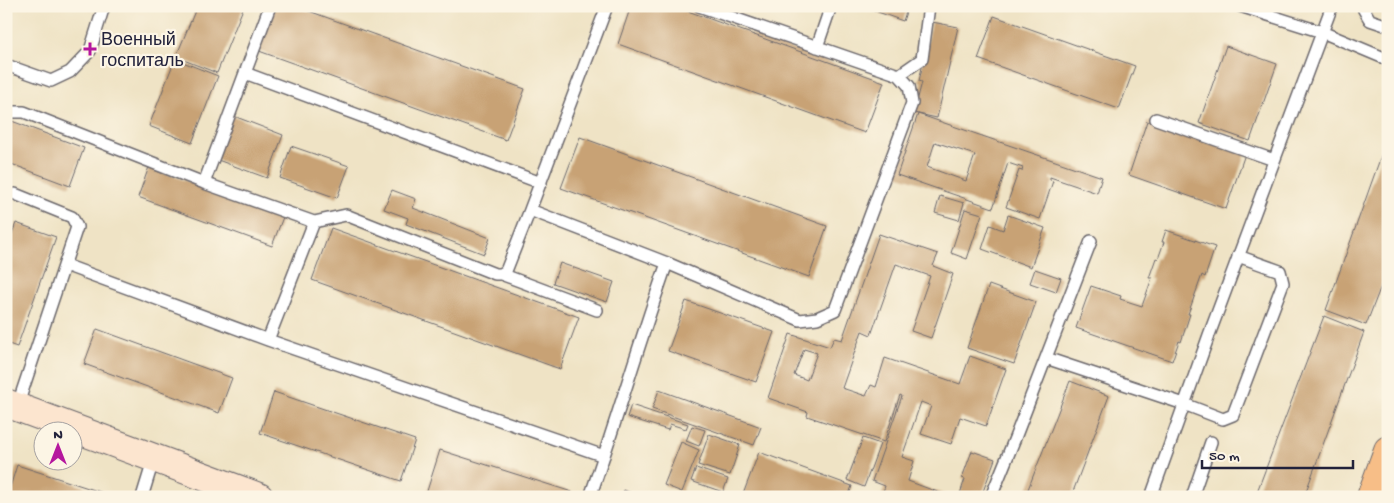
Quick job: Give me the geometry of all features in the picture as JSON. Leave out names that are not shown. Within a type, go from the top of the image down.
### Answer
[{"type":"main road","points":[[11,405],[245,494]]},
{"type":"main road","points":[[1371,497],[1388,450]]},
{"type":"lane","points":[[6,64],[51,81],[70,72],[90,51],[104,6]]},
{"type":"lane","points":[[204,183],[270,6]]},
{"type":"lane","points":[[501,274],[506,271],[607,6]]},
{"type":"lane","points":[[530,210],[667,263],[800,320],[817,318],[835,310],[912,103],[909,86],[899,75],[699,6]]},
{"type":"lane","points":[[817,47],[831,6]]},
{"type":"lane","points":[[899,75],[922,59],[929,6]]},
{"type":"lane","points":[[1240,6],[1322,32],[1388,58]]},
{"type":"lane","points":[[1151,497],[1238,256],[1332,6]]},
{"type":"lane","points":[[1366,6],[1364,10],[1370,20],[1388,26]]},
{"type":"lane","points":[[245,73],[540,183]]},
{"type":"lane","points":[[6,114],[8,112],[24,112],[204,183],[314,222],[346,215],[495,274],[501,274],[597,310]]},
{"type":"lane","points":[[1156,119],[1274,160]]},
{"type":"lane","points":[[11,405],[65,266],[77,227],[72,217],[15,194]]},
{"type":"lane","points":[[268,340],[314,222]]},
{"type":"lane","points":[[991,497],[1091,241]]},
{"type":"lane","points":[[1046,358],[1223,419],[1233,415],[1283,283],[1280,272],[1238,256]]},
{"type":"lane","points":[[590,497],[667,263]]},
{"type":"lane","points":[[65,266],[268,340],[604,456]]},
{"type":"lane","points":[[1192,497],[1211,442]]},
{"type":"lane","points":[[142,497],[154,458]]},
{"type":"building","points":[[197,6],[244,6],[217,73],[176,57]]},
{"type":"building","points":[[275,6],[295,6],[525,89],[506,140],[259,51]]},
{"type":"building","points":[[631,6],[674,6],[884,82],[865,133],[618,44]]},
{"type":"building","points":[[861,6],[908,6],[903,21]]},
{"type":"building","points":[[994,16],[1135,66],[1119,109],[978,59]]},
{"type":"building","points":[[932,22],[958,27],[937,118],[914,113],[922,82],[919,81]]},
{"type":"building","points":[[1226,46],[1277,64],[1250,141],[1199,123]]},
{"type":"building","points":[[175,59],[218,76],[192,143],[149,126]]},
{"type":"building","points":[[918,114],[1102,177],[1097,193],[1050,177],[1050,180],[1053,181],[1040,219],[1006,207],[1019,170],[1022,171],[1023,168],[1008,163],[993,208],[897,175]],"holes":[[[935,142],[975,155],[966,181],[927,167]]]},
{"type":"building","points":[[231,115],[283,135],[267,178],[215,159]]},
{"type":"building","points":[[9,120],[84,148],[70,186],[6,162],[6,126]]},
{"type":"building","points":[[1147,121],[1245,154],[1226,209],[1129,175]]},
{"type":"building","points":[[580,137],[827,226],[809,277],[561,188]]},
{"type":"building","points":[[1385,145],[1388,146],[1388,268],[1366,325],[1326,310]]},
{"type":"building","points":[[291,146],[349,166],[337,198],[280,178]]},
{"type":"building","points":[[149,167],[283,217],[272,246],[138,197]]},
{"type":"building","points":[[392,190],[416,199],[413,208],[490,238],[484,254],[406,224],[408,218],[384,209]]},
{"type":"building","points":[[940,196],[964,203],[959,220],[935,213]]},
{"type":"building","points":[[965,209],[982,214],[967,259],[951,253]]},
{"type":"building","points":[[1008,215],[1045,228],[1031,267],[982,249],[990,225],[1003,230]]},
{"type":"building","points":[[16,223],[56,237],[17,347],[6,343],[6,249]]},
{"type":"building","points":[[331,228],[579,317],[560,369],[312,280]]},
{"type":"building","points":[[1166,230],[1215,247],[1205,277],[1202,275],[1188,314],[1190,314],[1181,342],[1179,341],[1172,361],[1076,328],[1091,286],[1121,296],[1120,299],[1142,306],[1152,278],[1149,278],[1156,258],[1158,259]]},
{"type":"building","points":[[879,234],[938,254],[933,266],[953,274],[931,338],[911,331],[930,276],[896,264],[871,335],[862,331],[842,388],[866,396],[871,385],[876,387],[885,358],[960,384],[970,356],[1006,369],[986,426],[960,417],[951,444],[921,434],[931,406],[921,402],[902,457],[914,461],[908,481],[951,497],[881,497],[885,486],[872,481],[902,396],[900,395],[884,442],[807,416],[808,412],[768,398],[790,334],[830,347],[834,338],[842,340]],"holes":[[[804,349],[817,353],[807,380],[794,375]]]},
{"type":"building","points":[[560,263],[614,282],[607,302],[553,283]]},
{"type":"building","points":[[1035,269],[1061,278],[1056,292],[1030,283]]},
{"type":"building","points":[[989,285],[1036,302],[1014,364],[967,348]]},
{"type":"building","points":[[686,301],[774,332],[756,382],[668,351]]},
{"type":"building","points":[[1324,316],[1364,332],[1304,497],[1255,497]]},
{"type":"building","points":[[97,329],[232,378],[219,413],[84,364]]},
{"type":"building","points":[[1070,381],[1109,396],[1071,497],[1025,497]]},
{"type":"building","points":[[659,390],[761,427],[754,445],[652,409]]},
{"type":"building","points":[[274,392],[415,440],[401,481],[260,433]]},
{"type":"building","points":[[631,405],[688,424],[686,429],[670,424],[668,430],[627,417]]},
{"type":"building","points":[[692,426],[705,430],[699,446],[686,441]]},
{"type":"building","points":[[709,434],[740,445],[730,475],[698,465]]},
{"type":"building","points":[[863,438],[880,444],[864,487],[847,480]]},
{"type":"building","points":[[681,442],[699,450],[682,492],[664,485]]},
{"type":"building","points":[[440,450],[572,492],[570,497],[445,497],[427,491]]},
{"type":"building","points":[[972,451],[995,459],[981,497],[959,497],[965,479],[962,478]]},
{"type":"building","points":[[759,452],[852,486],[848,497],[742,497]]},
{"type":"building","points":[[17,465],[113,496],[113,497],[7,497]]},
{"type":"building","points":[[696,468],[728,479],[723,492],[691,481]]},
{"type":"building","points":[[624,490],[641,497],[621,497]]},
{"type":"place","name":"Военный госпиталь","points":[[90,49]]}]
